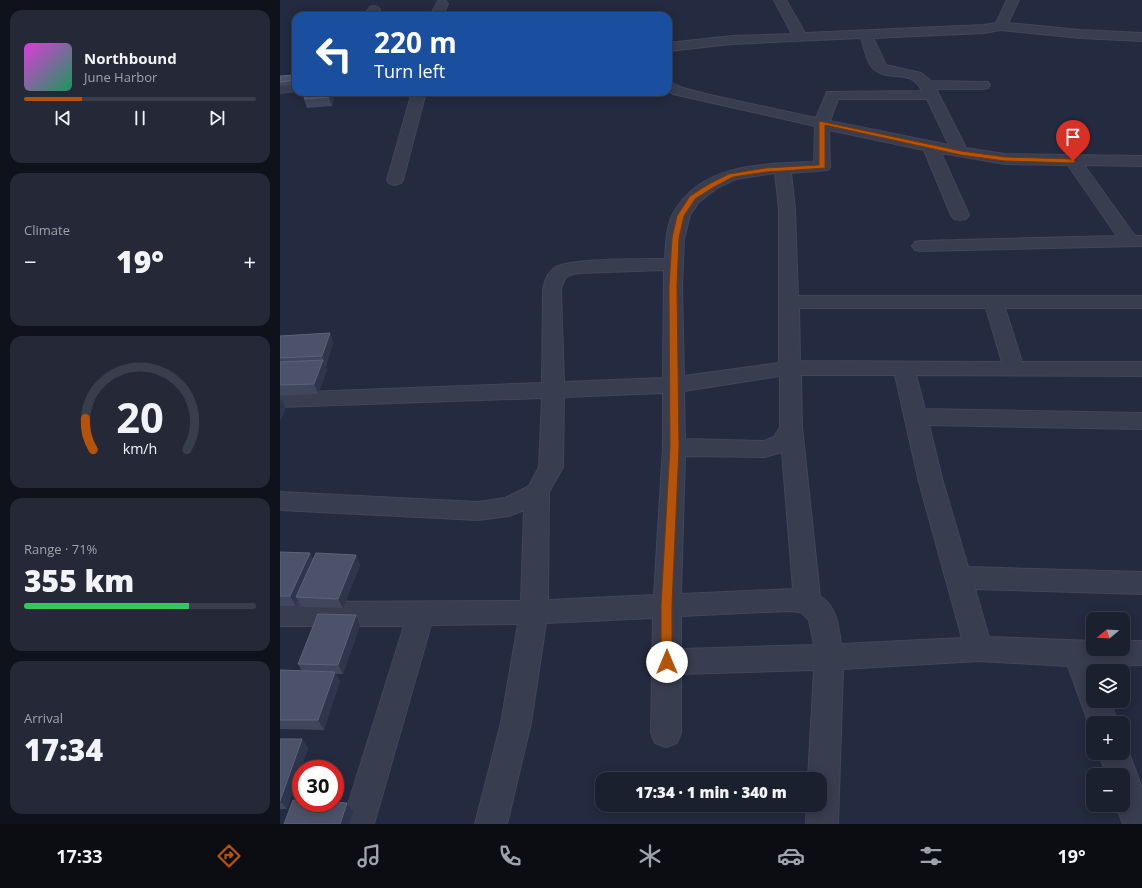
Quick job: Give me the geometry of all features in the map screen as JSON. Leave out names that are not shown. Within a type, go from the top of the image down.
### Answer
[{"type":"street","points":[[780,0],[800,36]]},
{"type":"street","points":[[1000,26],[1013,0]]},
{"type":"street","points":[[438,12],[442,4]]},
{"type":"street","points":[[672,47],[732,40],[984,29],[1000,26],[1080,34],[1142,36]]},
{"type":"street","points":[[866,35],[878,65],[881,68],[922,78],[961,153]]},
{"type":"street","points":[[666,733],[667,605],[674,447],[673,287],[675,238],[681,216],[693,198],[711,185],[731,175],[750,171],[782,168],[822,167],[822,123],[832,95],[929,90],[982,85]]},
{"type":"street","points":[[280,89],[292,88]]},
{"type":"street","points":[[672,88],[709,99],[961,153],[1005,159],[1142,161]]},
{"type":"street","points":[[395,180],[417,96]]},
{"type":"street","points":[[930,147],[960,215]]},
{"type":"street","points":[[1073,161],[1136,241]]},
{"type":"street","points":[[782,168],[787,209],[791,427],[807,602]]},
{"type":"street","points":[[921,246],[1136,241]]},
{"type":"street","points":[[491,824],[516,722],[534,612],[537,492],[551,467],[553,390],[552,290],[555,277],[564,270],[579,267],[674,264]]},
{"type":"street","points":[[788,302],[1142,302]]},
{"type":"street","points":[[994,302],[1014,368]]},
{"type":"street","points":[[280,400],[674,385],[790,368],[1142,369]]},
{"type":"street","points":[[904,368],[931,482],[960,578],[979,649]]},
{"type":"street","points":[[915,417],[1142,421]]},
{"type":"street","points":[[674,447],[765,449],[782,443],[791,427]]},
{"type":"street","points":[[280,501],[478,510],[509,507],[537,492]]},
{"type":"street","points":[[960,578],[1142,583]]},
{"type":"street","points":[[280,614],[534,612],[788,600],[807,602],[818,609],[824,620],[829,657],[822,824]]},
{"type":"street","points":[[358,824],[421,614]]},
{"type":"street","points":[[667,662],[829,657],[979,649],[1078,654],[1142,653]]},
{"type":"street","points":[[1078,654],[1086,676]]},
{"type":"street","points":[[1130,799],[1139,824]]},
{"type":"building","points":[[292,75],[292,80],[280,82],[280,76]]},
{"type":"building","points":[[305,96],[329,96],[329,97],[304,99]]},
{"type":"building","points":[[330,333],[322,356],[280,358],[280,336]]},
{"type":"building","points":[[323,360],[314,384],[280,385],[280,362]]},
{"type":"building","points":[[280,552],[310,553],[290,596],[280,596]]},
{"type":"building","points":[[316,553],[356,555],[338,599],[296,597]]},
{"type":"building","points":[[318,614],[356,615],[338,665],[298,664]]},
{"type":"building","points":[[280,670],[335,672],[318,720],[280,720]]},
{"type":"building","points":[[280,739],[302,739],[295,760],[292,760],[292,767],[280,801]]},
{"type":"building","points":[[292,803],[292,812],[344,812],[340,824],[284,824]]},
{"type":"building","points":[[344,803],[347,803],[344,812]]},
{"type":"route","points":[[667,662],[667,605],[674,447],[673,287],[675,238],[681,216],[693,198],[711,185],[731,175],[750,171],[782,168],[822,167],[822,123],[961,153],[1005,159],[1073,161]]}]
